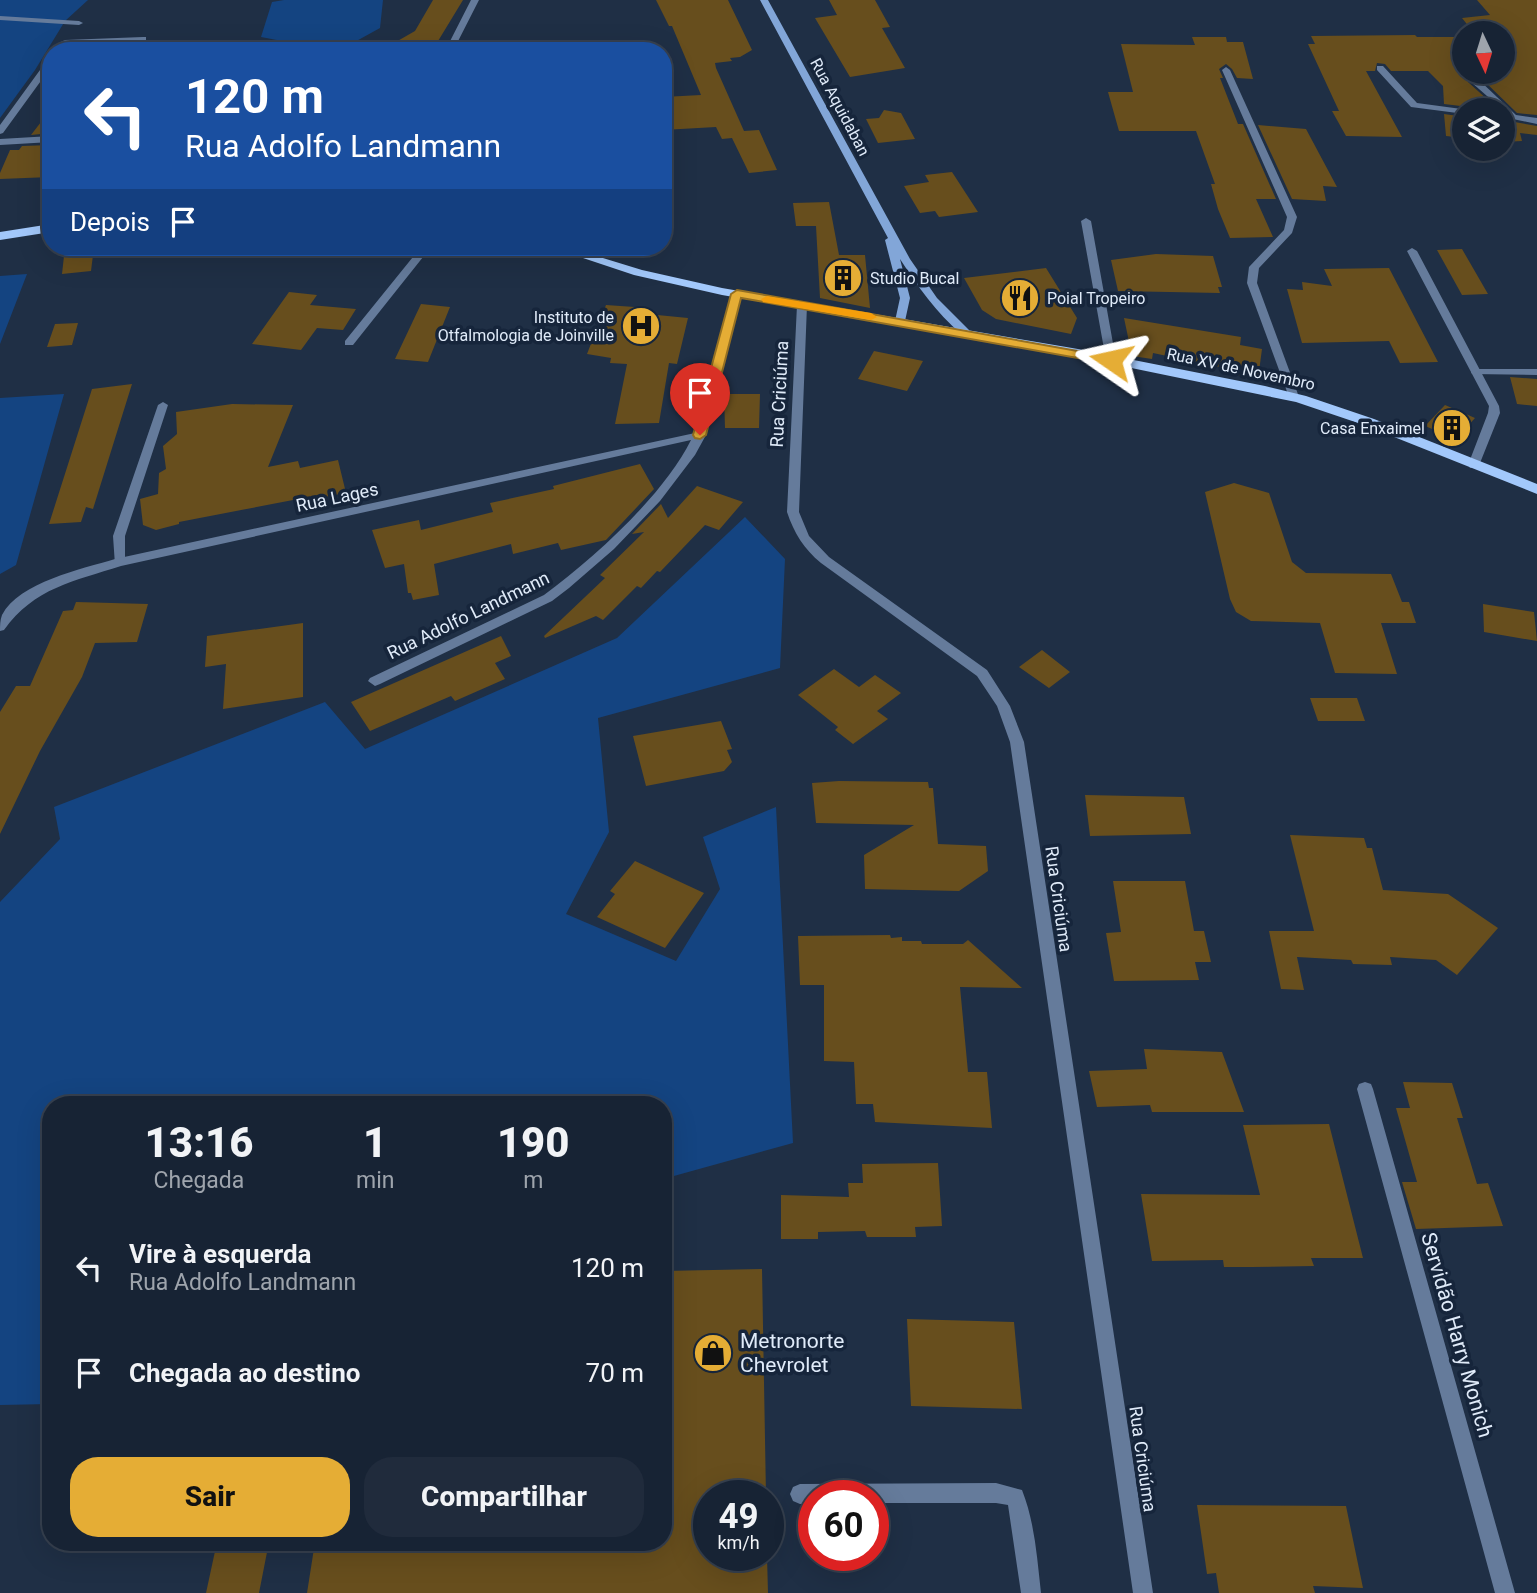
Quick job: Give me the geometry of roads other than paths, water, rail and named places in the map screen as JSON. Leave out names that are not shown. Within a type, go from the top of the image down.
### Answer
[{"type":"main road","points":[[0,236],[42,229]]},
{"type":"main road","name":"Rua XV de Novembro","points":[[583,256],[638,274],[737,294],[965,332],[1294,397],[1379,423],[1474,465],[1537,489]]},
{"type":"street","points":[[454,42],[475,0]]},
{"type":"street","name":"Rua Aquidaban","points":[[764,0],[888,228],[937,306],[965,332]]},
{"type":"street","points":[[0,18],[79,23],[65,42]]},
{"type":"street","points":[[65,42],[143,39]]},
{"type":"street","points":[[1380,68],[1414,105],[1452,109]]},
{"type":"street","points":[[1226,70],[1292,217],[1289,231],[1254,267],[1252,283],[1294,397]]},
{"type":"street","points":[[0,131],[42,73]]},
{"type":"street","points":[[1478,84],[1491,98]]},
{"type":"street","points":[[1515,117],[1537,121]]},
{"type":"street","points":[[0,142],[42,140]]},
{"type":"street","points":[[1086,222],[1111,360]]},
{"type":"street","name":"Rua Aquidaban","points":[[888,228],[905,298],[900,321]]},
{"type":"street","points":[[1412,251],[1494,406],[1494,413],[1474,465]]},
{"type":"street","points":[[349,343],[419,256]]},
{"type":"street","name":"Rua Adolfo Landmann","points":[[375,681],[548,598],[571,582],[672,479],[700,435],[737,294]]},
{"type":"street","name":"Rua Criciúma","points":[[802,305],[793,512],[797,526],[812,550],[982,673],[999,694],[1010,718],[1019,756],[1143,1593]]},
{"type":"street","points":[[1476,372],[1537,372]]},
{"type":"street","points":[[119,562],[119,536],[163,405]]},
{"type":"street","name":"Rua Lages","points":[[0,627],[17,603],[42,587],[119,562],[700,435]]},
{"type":"street","name":"Servidão Harry Monich","points":[[1365,1089],[1505,1593]]},
{"type":"street","points":[[889,1494],[996,1493],[1015,1497],[1021,1513],[1031,1593]]},
{"type":"place","name":"Studio Bucal","points":[[843,278]]},
{"type":"place","name":"Poial Tropeiro","points":[[1020,298]]},
{"type":"place","name":"Instituto de Otfalmologia de Joinville","points":[[641,326]]},
{"type":"place","name":"Casa Enxaimel","points":[[1452,428]]},
{"type":"place","name":"Metronorte Chevrolet","points":[[713,1353]]}]
